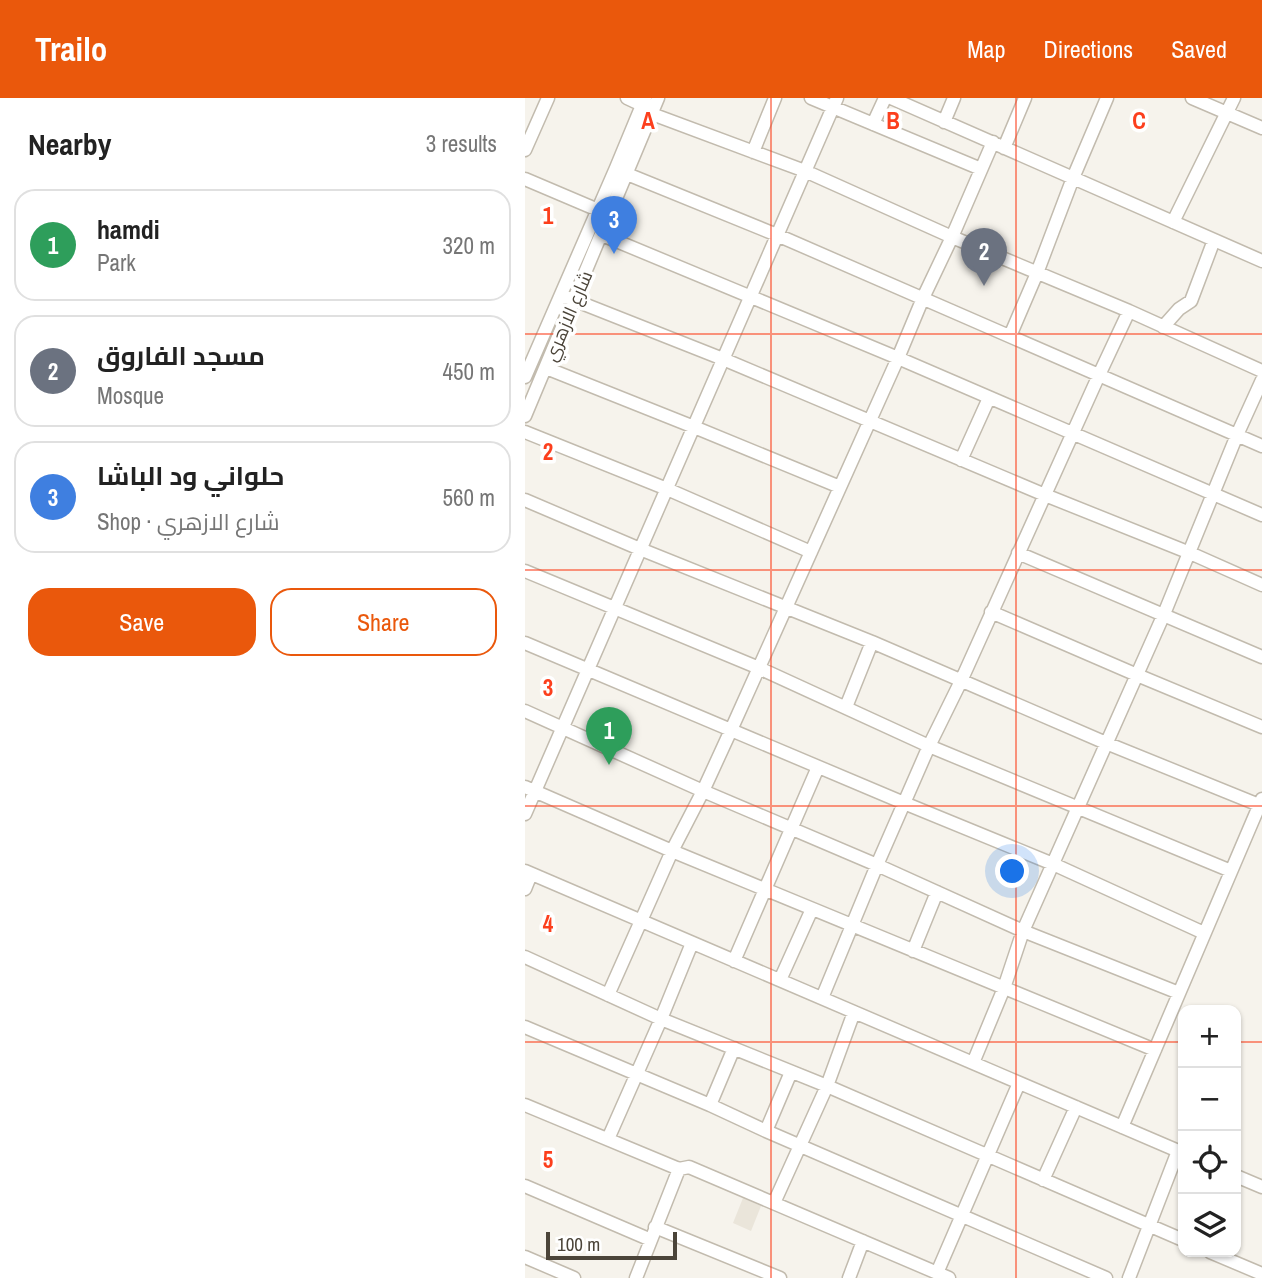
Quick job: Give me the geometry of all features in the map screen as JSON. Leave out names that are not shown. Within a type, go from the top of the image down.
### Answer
[{"type":"street","points":[[525,150],[528,135],[548,98]]},
{"type":"street","points":[[627,98],[753,152],[805,171],[1262,371]]},
{"type":"street","name":"شارع الازهري","points":[[525,377],[646,105],[658,98]]},
{"type":"street","points":[[753,152],[775,98]]},
{"type":"street","points":[[811,98],[835,103],[873,124],[981,169]]},
{"type":"street","points":[[873,124],[885,98]]},
{"type":"street","points":[[891,98],[1262,261]]},
{"type":"street","points":[[944,122],[954,98]]},
{"type":"street","points":[[608,995],[671,851],[703,791],[759,668],[981,169],[1025,98]]},
{"type":"street","points":[[1010,336],[1107,98]]},
{"type":"street","points":[[1192,98],[1262,128]]},
{"type":"street","points":[[1173,222],[1234,98]]},
{"type":"street","points":[[525,814],[530,789],[562,729],[835,103]]},
{"type":"street","name":"شارع الازهري","points":[[525,416],[627,174],[646,105]]},
{"type":"street","points":[[627,174],[777,234],[1262,446]]},
{"type":"street","points":[[525,179],[598,210]]},
{"type":"street","points":[[602,235],[898,358],[1262,515]]},
{"type":"street","points":[[1163,327],[1179,309],[1191,301],[1214,240]]},
{"type":"street","points":[[561,295],[723,359],[1262,585]]},
{"type":"street","points":[[821,998],[929,746],[1129,312]]},
{"type":"street","points":[[546,368],[840,487]]},
{"type":"street","points":[[973,1063],[1004,988],[1023,931],[1164,614],[1262,380]]},
{"type":"street","points":[[961,460],[989,398]]},
{"type":"street","points":[[525,432],[667,489],[811,552]]},
{"type":"street","points":[[525,500],[640,550],[871,642],[1106,743],[1260,802],[1257,825],[1231,871],[1122,1127]]},
{"type":"street","points":[[1018,553],[1262,657]]},
{"type":"street","points":[[525,571],[759,668],[929,746],[1231,871]]},
{"type":"street","points":[[991,612],[1262,727]]},
{"type":"street","points":[[846,707],[871,642]]},
{"type":"street","points":[[525,643],[1053,864],[1205,933]]},
{"type":"street","points":[[525,711],[703,791],[877,864],[1023,931],[1179,993]]},
{"type":"street","points":[[734,961],[818,767]]},
{"type":"street","points":[[530,789],[671,851],[1155,1050]]},
{"type":"street","points":[[525,889],[528,872],[1178,1151]]},
{"type":"street","points":[[913,951],[937,892]]},
{"type":"street","points":[[780,980],[812,909]]},
{"type":"street","points":[[608,1139],[692,943]]},
{"type":"street","points":[[525,957],[661,1018],[827,1086],[1178,1238]]},
{"type":"street","points":[[774,1203],[827,1086],[854,1012]]},
{"type":"street","points":[[525,1027],[711,1105],[1106,1278]]},
{"type":"street","points":[[711,1105],[734,1048]]},
{"type":"street","points":[[766,1131],[790,1072]]},
{"type":"street","points":[[525,1105],[679,1169],[689,1167],[943,1275],[962,1216],[1019,1083]]},
{"type":"street","points":[[1043,1180],[1076,1107]]},
{"type":"street","points":[[1129,1278],[1178,1159]]},
{"type":"street","points":[[636,1278],[679,1169]]},
{"type":"street","points":[[1241,1178],[1262,1187]]},
{"type":"street","points":[[525,1186],[653,1234],[752,1265],[780,1278]]},
{"type":"street","points":[[849,1278],[863,1241]]},
{"type":"street","points":[[525,1257],[553,1274],[574,1278]]},
{"type":"street","points":[[1222,1257],[1262,1274]]},
{"type":"street","points":[[747,1278],[752,1265]]},
{"type":"shaded area","points":[[743,1198],[761,1206],[751,1231],[733,1223]]},
{"type":"place","name":"حلواني ود الباشا","points":[[614,254]]},
{"type":"place","name":"مسجد الفاروق","points":[[984,286]]},
{"type":"place","name":"hamdi","points":[[609,765]]}]
